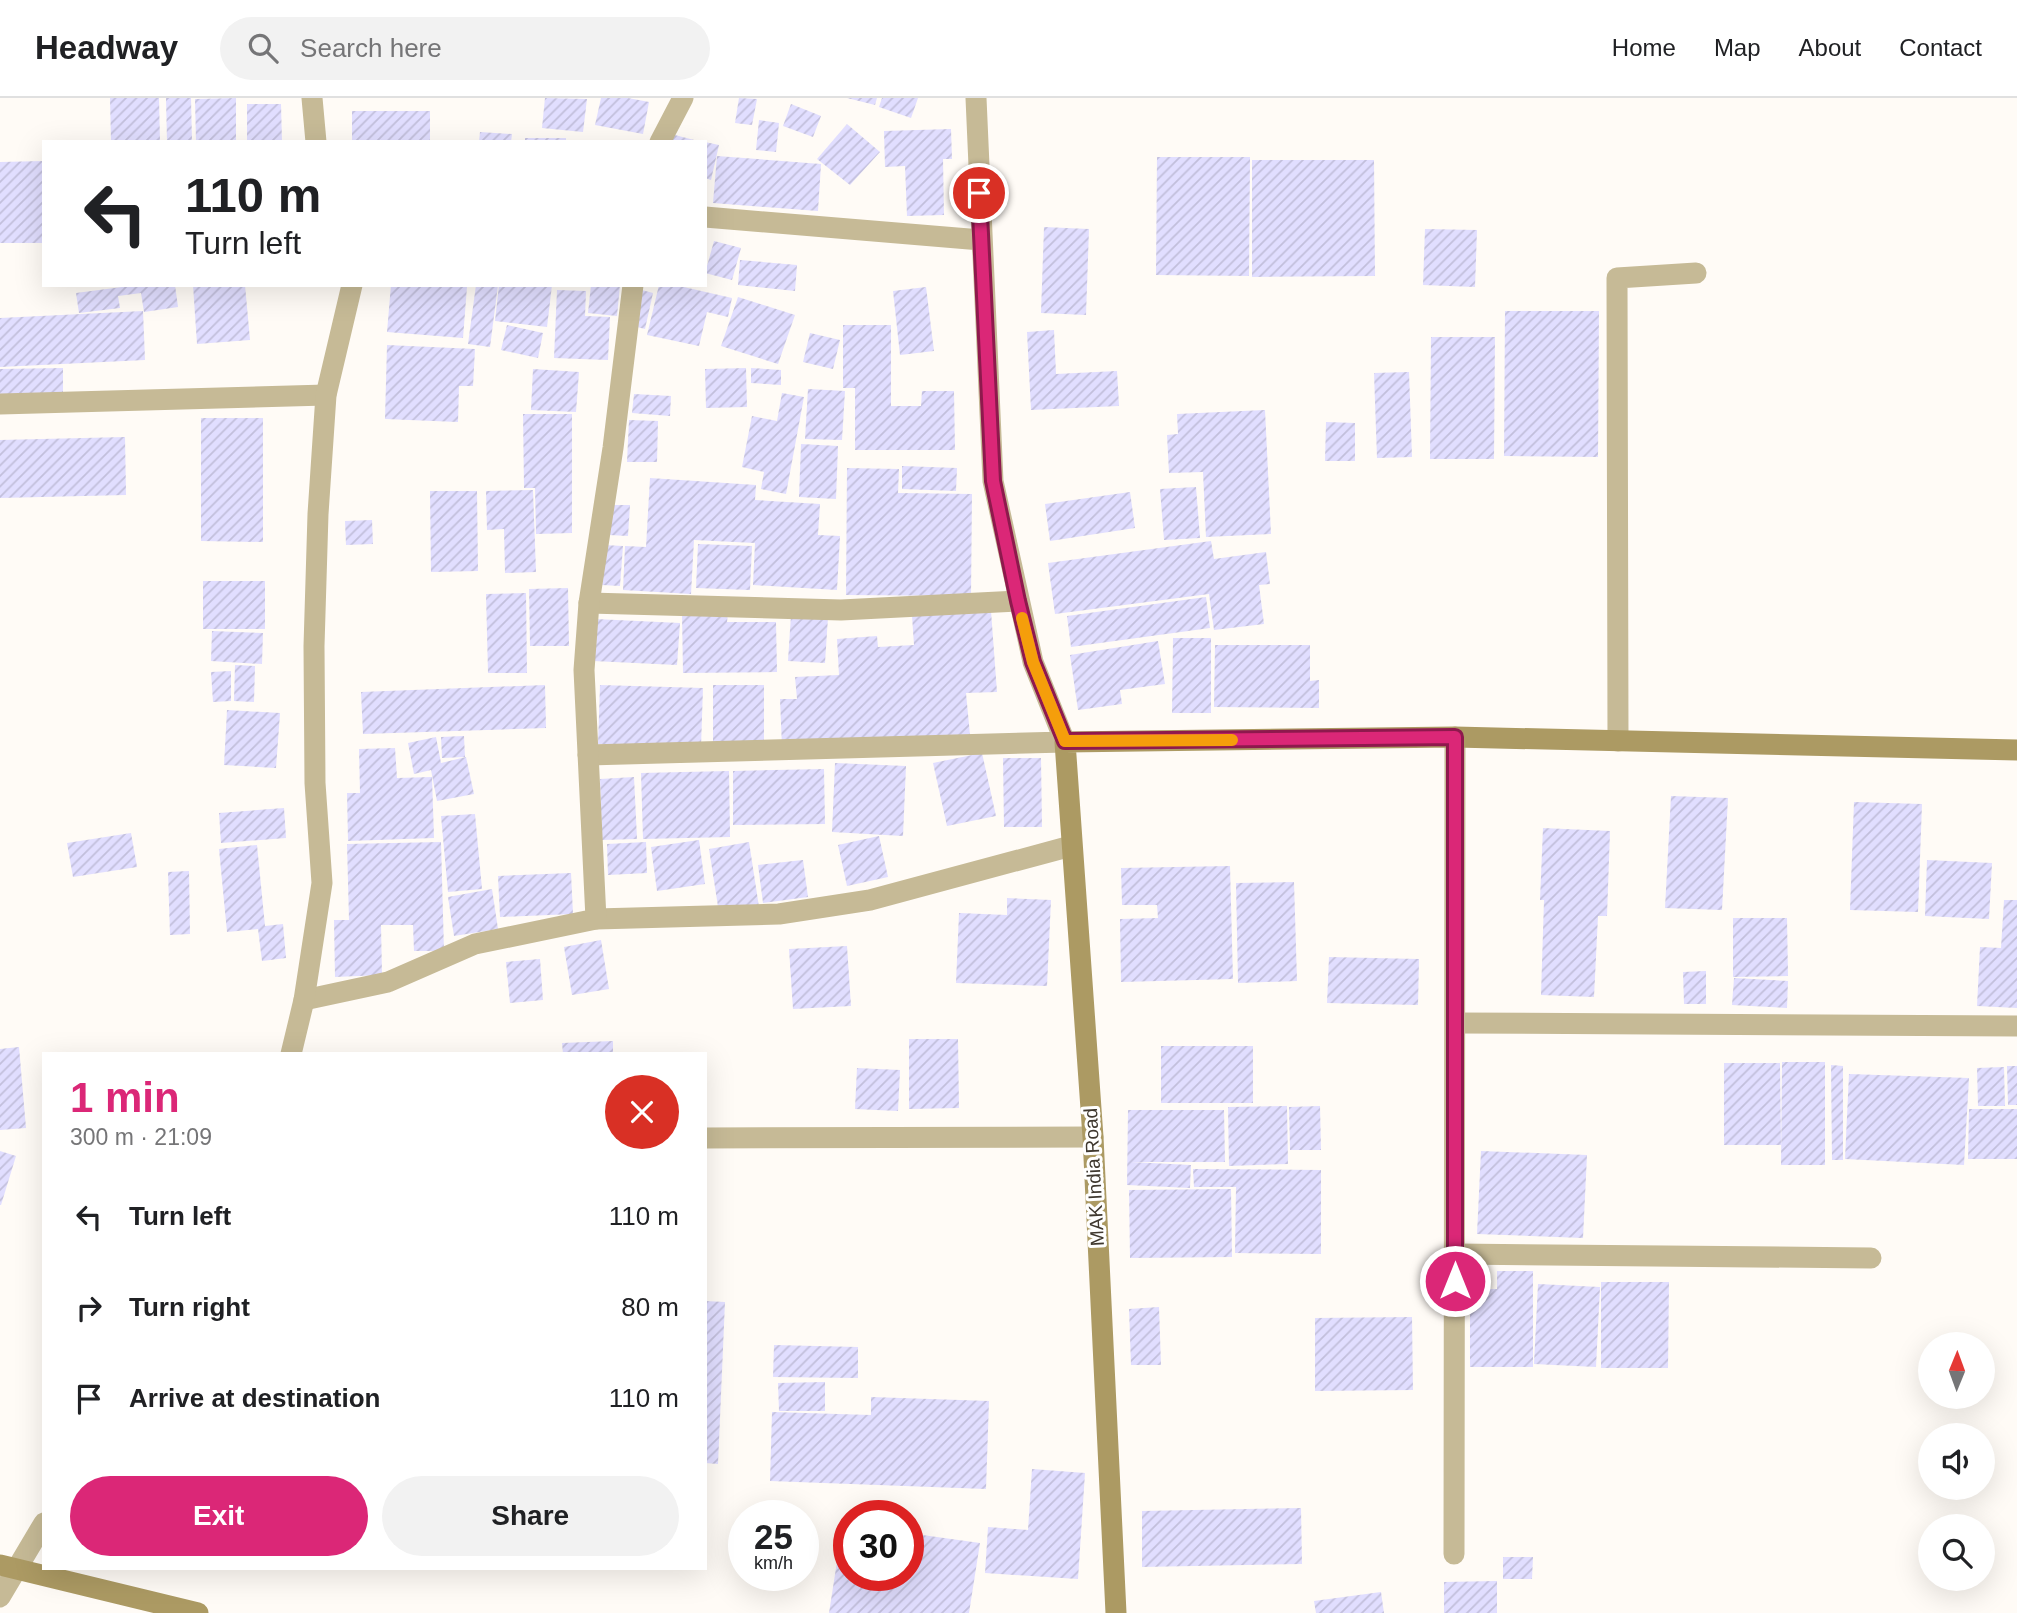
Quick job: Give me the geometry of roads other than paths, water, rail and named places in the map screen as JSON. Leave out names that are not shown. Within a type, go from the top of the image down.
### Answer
[{"type":"street","points":[[312,98],[316,140]]},
{"type":"street","points":[[661,140],[683,98]]},
{"type":"street","points":[[976,98],[993,481],[1033,662],[1065,741]]},
{"type":"street","points":[[707,218],[981,240]]},
{"type":"street","points":[[1618,741],[1617,278],[1696,274]]},
{"type":"street","points":[[291,1052],[304,1000],[322,883],[314,783],[318,513],[326,395],[352,287]]},
{"type":"street","points":[[596,919],[584,670],[589,603],[614,448],[633,287]]},
{"type":"street","points":[[0,404],[326,395]]},
{"type":"street","points":[[589,603],[841,610],[1018,601]]},
{"type":"street","points":[[1454,1554],[1455,737]]},
{"type":"street","points":[[588,755],[1065,741],[1455,737],[2017,750]]},
{"type":"street","name":"MAK India Road","points":[[1065,741],[1093,1137],[1116,1613]]},
{"type":"street","points":[[304,1000],[388,982],[475,944],[596,919],[779,914],[870,901],[1071,846]]},
{"type":"street","points":[[1456,1023],[2017,1026]]},
{"type":"street","points":[[707,1138],[1093,1137]]},
{"type":"street","points":[[1455,1254],[1871,1258]]},
{"type":"street","points":[[0,1597],[8,1566],[42,1525]]},
{"type":"street","points":[[8,1566],[198,1613]]}]
